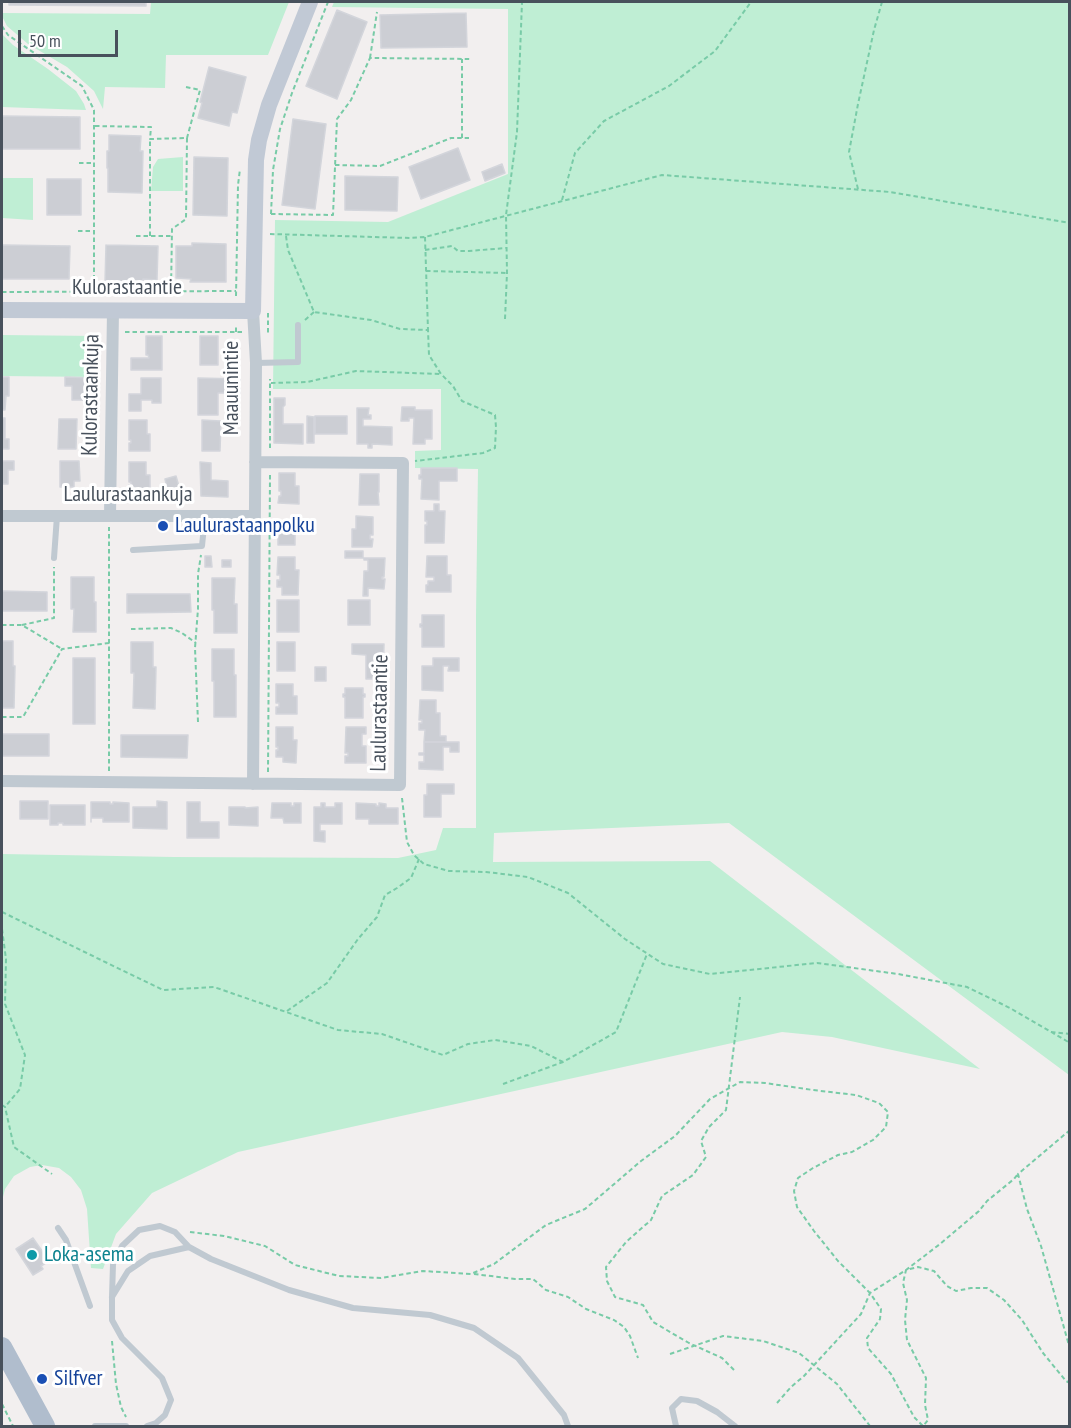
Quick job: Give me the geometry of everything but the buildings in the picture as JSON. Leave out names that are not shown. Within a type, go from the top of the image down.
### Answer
[{"type":"main road","points":[[2,1347],[45,1426]]},
{"type":"street","name":"Maauunintie","points":[[253,784],[255,332],[261,312],[253,291],[256,160],[269,105],[310,2]]},
{"type":"street","name":"Kulorastaantie","points":[[2,310],[261,312]]},
{"type":"street","name":"Kulorastaankuja","points":[[110,516],[113,310]]},
{"type":"street","points":[[255,462],[403,462]]},
{"type":"street","name":"Laulurastaantie","points":[[2,781],[400,785],[403,462]]},
{"type":"street","name":"Laulurastaankuja","points":[[2,516],[255,516]]},
{"type":"lane","points":[[256,363],[298,362],[298,325]]},
{"type":"lane","points":[[54,558],[57,516]]},
{"type":"lane","points":[[133,550],[202,546],[205,516]]},
{"type":"lane","points":[[147,1426],[156,1423],[165,1415],[171,1400],[162,1378],[122,1338],[112,1320],[113,1264],[122,1246],[139,1230],[160,1226],[175,1232],[189,1247],[211,1259],[289,1290],[353,1308],[430,1316],[474,1328],[518,1358],[564,1415],[568,1426]]},
{"type":"lane","points":[[58,1228],[66,1240],[90,1306]]},
{"type":"lane","points":[[112,1297],[128,1271],[150,1256],[189,1247]]},
{"type":"lane","points":[[676,1426],[672,1408],[681,1399],[697,1401],[717,1412],[735,1426]]},
{"type":"lane","points":[[95,1426],[126,1426]]},
{"type":"path","points":[[328,2],[293,89],[280,129],[273,170],[271,214],[333,215],[337,119],[351,100],[370,58],[377,12]]},
{"type":"path","points":[[505,320],[506,215],[517,132],[522,2]]},
{"type":"path","points":[[561,201],[575,153],[603,121],[669,86],[715,51],[751,2]]},
{"type":"path","points":[[859,189],[849,152],[882,2]]},
{"type":"path","points":[[2,26],[8,35],[82,86],[94,110],[94,310]]},
{"type":"path","points":[[370,58],[470,60]]},
{"type":"path","points":[[462,59],[462,138]]},
{"type":"path","points":[[171,291],[172,229],[186,219],[187,138],[200,90],[186,87]]},
{"type":"path","points":[[94,126],[151,127],[150,236]]},
{"type":"path","points":[[150,139],[187,138]]},
{"type":"path","points":[[335,165],[380,166],[451,138],[469,138]]},
{"type":"path","points":[[79,163],[94,163]]},
{"type":"path","points":[[270,234],[425,237],[662,174],[890,192],[1070,223]]},
{"type":"path","points":[[78,231],[94,231]]},
{"type":"path","points":[[136,236],[172,236]]},
{"type":"path","points":[[286,236],[288,250],[314,312],[371,320],[400,329],[428,330]]},
{"type":"path","points":[[403,462],[483,453],[495,448],[495,415],[462,401],[429,355],[425,237]]},
{"type":"path","points":[[425,250],[452,246],[458,251],[506,248]]},
{"type":"path","points":[[426,271],[507,273]]},
{"type":"path","points":[[2,292],[253,291]]},
{"type":"path","points":[[261,312],[268,332],[270,383],[268,784]]},
{"type":"path","points":[[113,332],[268,332]]},
{"type":"path","points":[[270,383],[307,382],[356,371],[441,374]]},
{"type":"path","points":[[110,516],[110,783]]},
{"type":"path","points":[[198,722],[196,644],[198,574],[202,546]]},
{"type":"path","points":[[2,625],[22,625],[54,618],[54,558]]},
{"type":"path","points":[[22,625],[62,649],[109,643]]},
{"type":"path","points":[[131,629],[171,628],[196,644]]},
{"type":"path","points":[[2,717],[23,717],[62,649]]},
{"type":"path","points":[[400,785],[407,842],[414,855],[424,864],[449,871],[486,872],[528,877],[568,893],[625,939],[663,964],[710,974],[818,963],[898,974],[967,987],[1010,1008],[1070,1044]]},
{"type":"path","points":[[286,1012],[327,983],[358,939],[377,917],[385,895],[411,878],[419,859]]},
{"type":"path","points":[[2,912],[163,990],[214,987],[338,1030],[382,1034],[443,1055],[468,1044],[495,1040],[531,1046],[563,1062]]},
{"type":"path","points":[[2,929],[6,959],[5,1004],[26,1055],[20,1089],[5,1107]]},
{"type":"path","points":[[503,1084],[563,1062],[616,1032],[647,954]]},
{"type":"path","points":[[734,1370],[722,1358],[652,1322],[643,1305],[615,1297],[607,1281],[606,1267],[626,1242],[651,1220],[662,1196],[693,1175],[706,1156],[701,1141],[726,1110],[740,996]]},
{"type":"path","points":[[1050,1032],[1070,1034]]},
{"type":"path","points":[[471,1274],[494,1264],[546,1225],[585,1209],[641,1161],[675,1136],[710,1099],[740,1082],[856,1095],[879,1103],[888,1112],[886,1126],[873,1140],[852,1152],[838,1155],[813,1168],[798,1178],[794,1191],[797,1207],[814,1231],[838,1261],[870,1293],[881,1309],[880,1319],[867,1338],[868,1348],[891,1374],[914,1417],[923,1426],[928,1420],[925,1405],[926,1378],[907,1340],[905,1320],[907,1300],[903,1283],[906,1270]]},
{"type":"path","points":[[2,1105],[5,1107],[14,1147],[52,1174]]},
{"type":"path","points":[[777,1403],[861,1314],[870,1293],[906,1270],[940,1244],[1070,1130]]},
{"type":"path","points":[[1018,1174],[1070,1349]]},
{"type":"path","points":[[175,1232],[198,1232],[265,1245],[295,1265],[339,1276],[381,1278],[423,1271],[533,1279],[546,1290],[568,1297],[586,1309],[614,1320],[624,1327],[630,1335],[638,1358]]},
{"type":"path","points":[[906,1270],[918,1267],[933,1271],[947,1286],[956,1291],[987,1288],[1004,1300],[1022,1320],[1043,1353],[1070,1383]]},
{"type":"path","points":[[112,1320],[112,1353],[116,1384],[121,1407],[126,1417]]},
{"type":"path","points":[[670,1354],[723,1336],[763,1341],[799,1353],[837,1384],[870,1426]]},
{"type":"path","points":[[2,1404],[13,1426]]},
{"type":"green space","points":[[151,2],[289,2],[268,55],[166,55],[165,88],[105,87],[103,109],[94,91],[67,67],[28,44],[7,26],[2,16],[2,13],[150,14]]},
{"type":"green space","points":[[334,2],[1069,2],[1069,1075],[729,823],[494,833],[493,862],[710,861],[980,1069],[832,1037],[782,1032],[238,1152],[152,1193],[116,1234],[103,1269],[91,1268],[87,1209],[81,1190],[71,1177],[59,1168],[42,1165],[30,1167],[14,1176],[5,1189],[2,1201],[2,854],[398,858],[436,850],[443,828],[476,828],[478,469],[415,468],[415,451],[441,450],[441,389],[273,389],[275,220],[388,222],[508,174],[508,9],[332,7]]},
{"type":"green space","points":[[2,34],[13,45],[76,91],[86,110],[2,107]]},
{"type":"green space","points":[[183,157],[183,191],[151,191],[153,167],[158,159]]},
{"type":"green space","points":[[2,178],[33,178],[33,220],[2,218]]},
{"type":"green space","points":[[2,335],[98,336],[99,377],[2,376]]},
{"type":"place","name":"Laulurastaanpolku","points":[[163,526]]},
{"type":"place","name":"Loka-asema","points":[[32,1255]]},
{"type":"place","name":"Silfver","points":[[42,1379]]}]
